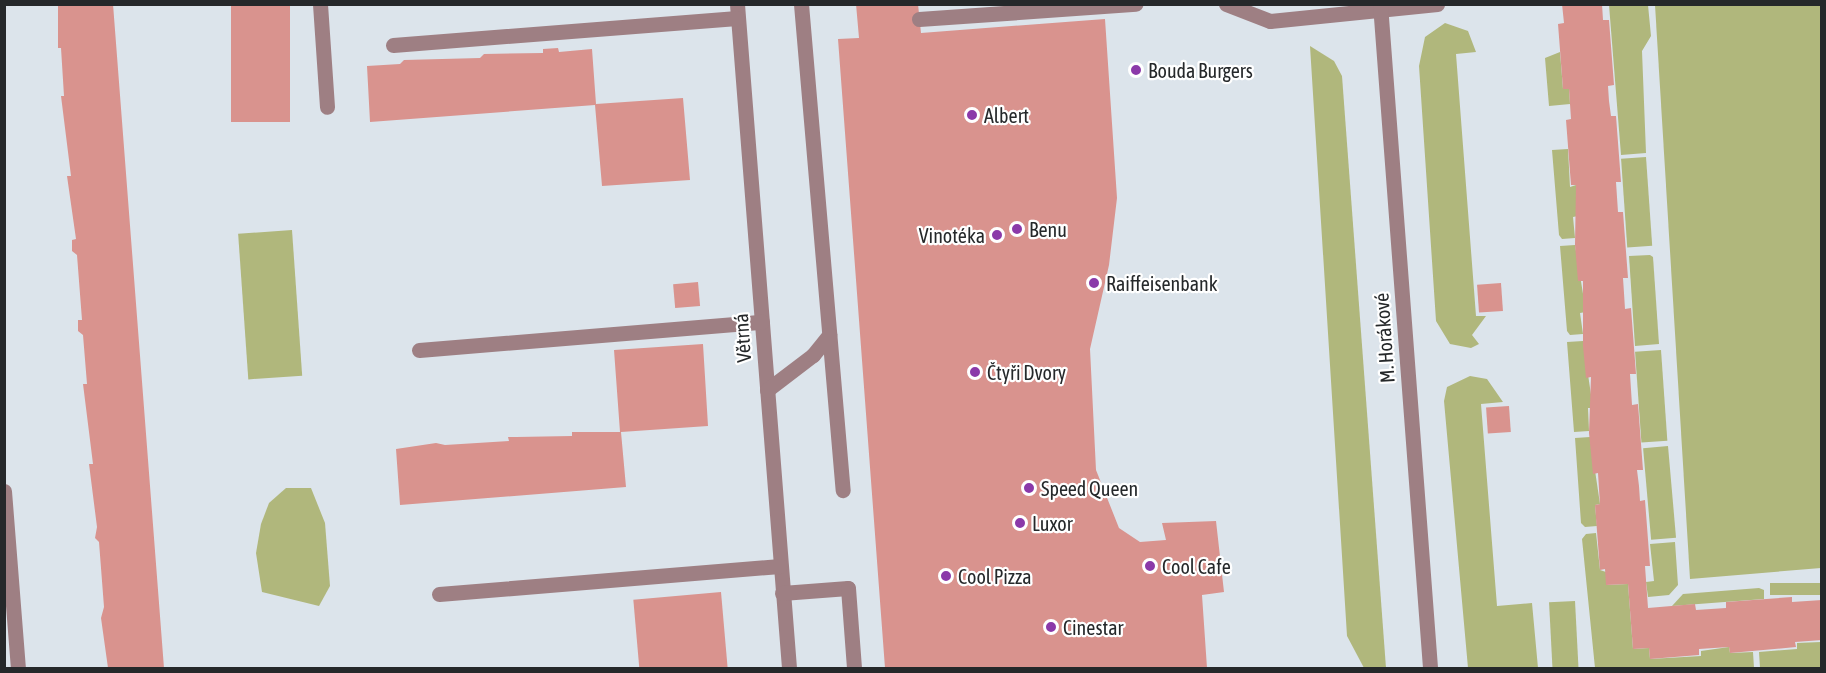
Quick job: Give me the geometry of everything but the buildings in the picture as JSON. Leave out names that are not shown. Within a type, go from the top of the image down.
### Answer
[{"type":"street","points":[[320,4],[327,107]]},
{"type":"street","points":[[801,4],[843,490]]},
{"type":"street","points":[[920,19],[1135,4]]},
{"type":"street","points":[[1226,4],[1270,21],[1437,4]]},
{"type":"street","name":"M. Horákové","points":[[1380,8],[1430,669]]},
{"type":"street","points":[[393,45],[737,11]]},
{"type":"street","name":"Větrná","points":[[737,11],[789,669]]},
{"type":"street","points":[[419,350],[762,322]]},
{"type":"street","points":[[767,390],[813,355],[829,335]]},
{"type":"street","points":[[4,491],[18,669]]},
{"type":"street","points":[[440,594],[780,566]]},
{"type":"street","points":[[782,593],[848,588],[854,669]]},
{"type":"green space","points":[[1609,5],[1648,5],[1651,36],[1642,51],[1646,153],[1621,155]]},
{"type":"green space","points":[[1655,5],[1821,5],[1821,568],[1690,579]]},
{"type":"green space","points":[[1445,23],[1468,31],[1476,52],[1456,54],[1476,316],[1486,316],[1472,335],[1479,344],[1471,348],[1450,344],[1436,321],[1419,66],[1425,37]]},
{"type":"green space","points":[[1310,46],[1334,61],[1342,76],[1386,668],[1364,668],[1347,636]]},
{"type":"green space","points":[[1560,52],[1563,89],[1569,89],[1570,104],[1549,106],[1545,58]]},
{"type":"green space","points":[[1568,149],[1570,187],[1576,185],[1578,216],[1573,217],[1575,238],[1562,239],[1559,235],[1552,150]]},
{"type":"green space","points":[[1646,157],[1652,246],[1627,248],[1621,159]]},
{"type":"green space","points":[[292,230],[302,376],[248,379],[238,234]]},
{"type":"green space","points":[[1575,245],[1586,312],[1580,313],[1583,334],[1570,335],[1567,331],[1560,246]]},
{"type":"green space","points":[[1650,255],[1653,257],[1659,344],[1635,346],[1629,256]]},
{"type":"green space","points":[[1583,341],[1593,408],[1588,408],[1589,431],[1574,432],[1567,342]]},
{"type":"green space","points":[[1661,350],[1667,441],[1641,443],[1635,352]]},
{"type":"green space","points":[[1470,376],[1487,379],[1503,402],[1481,404],[1497,606],[1532,603],[1538,668],[1468,668],[1444,401],[1447,387]]},
{"type":"green space","points":[[1590,437],[1600,504],[1595,505],[1597,526],[1585,527],[1581,523],[1575,438]]},
{"type":"green space","points":[[1668,446],[1676,538],[1651,540],[1643,448]]},
{"type":"green space","points":[[286,488],[311,488],[325,523],[330,586],[319,606],[262,592],[256,553],[261,524],[269,503]]},
{"type":"green space","points":[[1596,533],[1600,570],[1606,572],[1606,585],[1628,584],[1633,649],[1649,648],[1650,659],[1701,656],[1701,651],[1729,647],[1730,653],[1753,652],[1754,668],[1595,668],[1582,539],[1586,534]]},
{"type":"green space","points":[[1675,542],[1678,585],[1669,595],[1648,597],[1646,582],[1654,581],[1650,544]]},
{"type":"green space","points":[[1770,583],[1821,583],[1821,595],[1770,595]]},
{"type":"green space","points":[[1759,588],[1764,590],[1764,599],[1672,606],[1683,594]]},
{"type":"green space","points":[[1575,601],[1579,668],[1552,668],[1549,602]]},
{"type":"green space","points":[[1821,642],[1821,668],[1760,668],[1759,652],[1797,649],[1797,643]]},
{"type":"place","name":"Bouda Burgers","points":[[1136,70]]},
{"type":"place","name":"Albert","points":[[972,115]]},
{"type":"place","name":"Benu","points":[[1017,229]]},
{"type":"place","name":"Vinotéka","points":[[997,235]]},
{"type":"place","name":"Raiffeisenbank","points":[[1094,283]]},
{"type":"place","name":"Čtyři Dvory","points":[[975,372]]},
{"type":"place","name":"Speed Queen","points":[[1029,488]]},
{"type":"place","name":"Luxor","points":[[1020,523]]},
{"type":"place","name":"Cool Cafe","points":[[1150,566]]},
{"type":"place","name":"Cool Pizza","points":[[946,576]]},
{"type":"place","name":"Cinestar","points":[[1051,627]]}]
